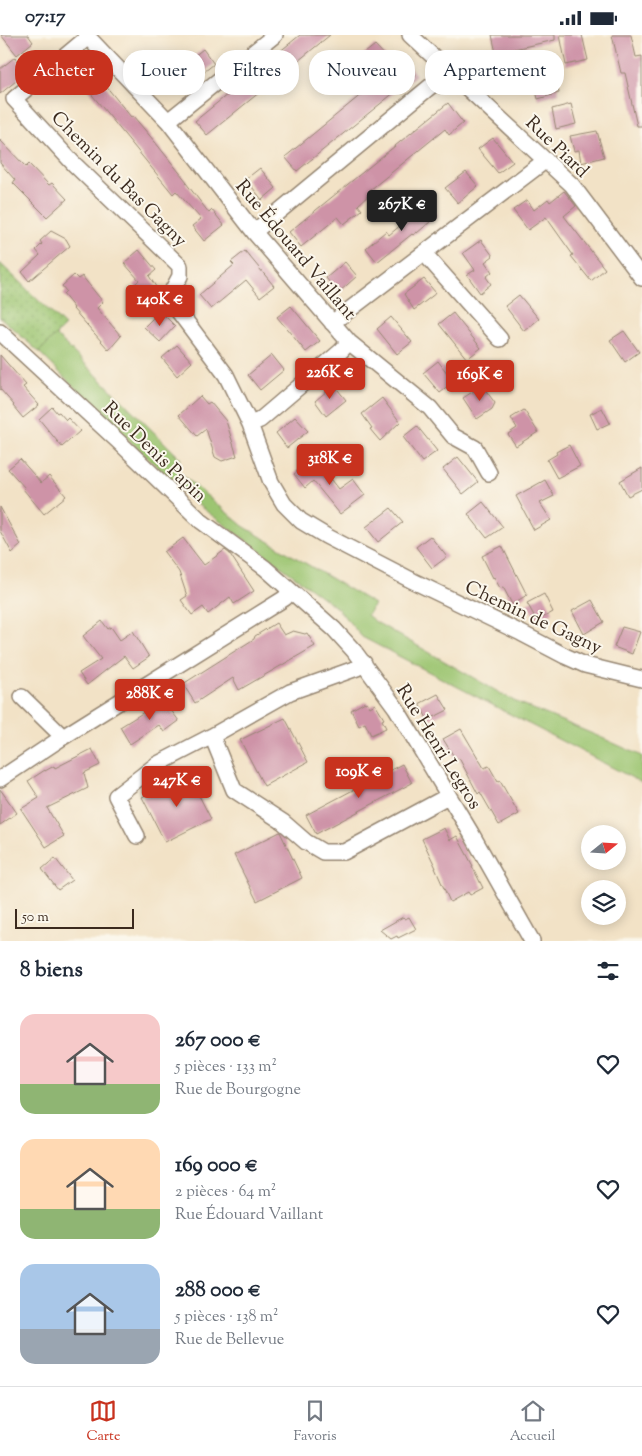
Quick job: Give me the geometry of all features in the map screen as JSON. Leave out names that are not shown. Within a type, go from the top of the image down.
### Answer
[{"type":"street","points":[[168,121],[275,35]]},
{"type":"street","name":"Rue Piard","points":[[410,35],[426,50]]},
{"type":"street","name":"Rue Édouard Vaillant","points":[[87,36],[168,121],[254,231],[349,342],[430,408],[453,436],[475,447],[489,473]]},
{"type":"street","name":"Chemin du Bas Gagny","points":[[87,36],[14,99],[74,164],[180,266],[180,276],[171,293],[176,308],[226,375],[250,424],[270,482],[284,504],[301,521],[326,536],[413,581]]},
{"type":"street","points":[[254,231],[425,91]]},
{"type":"street","name":"Rue Piard","points":[[475,95],[572,185],[642,278]]},
{"type":"street","points":[[332,323],[546,160]]},
{"type":"street","points":[[424,253],[500,339]]},
{"type":"street","name":"Rue Denis Papin","points":[[0,332],[201,521],[265,568],[290,590]]},
{"type":"street","points":[[250,424],[260,420],[349,342]]},
{"type":"street","name":"Chemin de Gagny","points":[[413,581],[584,665],[642,679]]},
{"type":"street","points":[[0,779],[63,737],[285,598],[290,590]]},
{"type":"street","name":"Rue Henri Legros","points":[[290,590],[334,629],[364,663],[396,708],[471,833],[532,941]]},
{"type":"street","points":[[137,836],[116,796],[156,765],[290,692],[357,668],[364,663]]},
{"type":"street","points":[[22,697],[63,737]]},
{"type":"street","points":[[212,736],[234,790],[283,822],[306,843],[324,852],[344,852],[448,795]]},
{"type":"green space","points":[[0,263],[65,326],[39,352],[0,317]]},
{"type":"green space","points":[[56,335],[181,459],[174,468],[243,526],[374,604],[367,615],[376,622],[514,701],[642,756],[642,783],[362,637],[337,608],[198,505],[123,435],[39,352]]},
{"type":"building","points":[[1,35],[28,35],[33,42],[23,50],[15,50],[15,52]]},
{"type":"building","points":[[300,35],[330,35],[309,50],[299,60],[299,50],[282,50]]},
{"type":"building","points":[[492,35],[555,35],[555,40],[510,50],[495,50]]},
{"type":"building","points":[[560,35],[582,35],[588,60],[566,65]]},
{"type":"building","points":[[612,35],[631,35],[636,57],[642,56],[642,126],[637,126],[625,73],[621,73]]},
{"type":"building","points":[[375,45],[380,50],[369,50]]},
{"type":"building","points":[[205,52],[214,64],[205,71]]},
{"type":"building","points":[[15,57],[15,82],[0,94],[0,69]]},
{"type":"building","points":[[92,95],[113,95],[155,142],[209,213],[212,210],[224,225],[204,241],[192,226],[201,219],[176,191],[173,194]]},
{"type":"building","points":[[227,95],[256,95],[207,135],[195,121]]},
{"type":"building","points":[[361,95],[391,95],[297,171],[285,157]]},
{"type":"building","points":[[537,95],[552,95],[538,99]]},
{"type":"building","points":[[448,103],[463,123],[449,135],[445,129],[370,190],[372,192],[358,205],[362,210],[344,224],[338,217],[301,247],[289,232]]},
{"type":"building","points":[[571,104],[576,124],[556,129],[552,109]]},
{"type":"building","points":[[597,131],[604,157],[581,163],[579,150],[574,151],[570,136]]},
{"type":"building","points":[[493,138],[513,162],[498,173],[478,149]]},
{"type":"building","points":[[0,140],[26,167],[29,164],[49,185],[52,183],[67,199],[47,217],[13,183],[15,180],[0,163]]},
{"type":"building","points":[[260,168],[276,188],[262,200],[246,179]]},
{"type":"building","points":[[466,172],[478,186],[458,203],[445,188]]},
{"type":"building","points":[[564,191],[576,206],[564,216],[605,269],[591,281],[571,256],[573,255],[546,217],[528,230],[513,210],[527,200],[534,210],[548,199],[550,202]]},
{"type":"building","points":[[426,202],[437,216],[377,262],[366,248],[386,231],[389,235]]},
{"type":"building","points":[[51,231],[66,239],[70,246],[29,281],[22,272],[40,255],[36,250],[42,244],[40,241]]},
{"type":"building","points":[[481,240],[493,256],[485,262],[492,272],[486,277],[491,284],[480,293],[467,275],[475,270],[463,253]]},
{"type":"building","points":[[139,250],[156,270],[149,276],[162,296],[153,305],[134,285],[139,280],[124,263]]},
{"type":"building","points":[[245,251],[274,286],[260,297],[246,280],[211,309],[199,295],[234,265],[231,262]]},
{"type":"building","points":[[345,262],[357,276],[338,293],[326,278]]},
{"type":"building","points":[[74,275],[78,279],[82,276],[103,302],[97,308],[121,336],[109,350],[73,309],[63,294],[66,291],[62,286]]},
{"type":"building","points":[[424,279],[436,293],[414,310],[404,294]]},
{"type":"building","points":[[519,295],[539,319],[524,331],[505,306]]},
{"type":"building","points":[[291,306],[320,341],[306,352],[277,317]]},
{"type":"building","points":[[160,311],[175,326],[160,342],[144,327]]},
{"type":"building","points":[[453,313],[481,348],[467,359],[439,324]]},
{"type":"building","points":[[391,317],[412,342],[397,354],[377,329]]},
{"type":"building","points":[[624,331],[639,352],[625,362],[610,340]]},
{"type":"building","points":[[177,345],[192,362],[177,376],[162,358]]},
{"type":"building","points":[[0,355],[26,385],[23,387],[39,405],[23,418],[0,389]]},
{"type":"building","points":[[272,355],[284,370],[260,390],[248,375]]},
{"type":"building","points":[[438,361],[454,382],[440,393],[423,373]]},
{"type":"building","points":[[334,385],[346,400],[326,416],[315,401]]},
{"type":"building","points":[[484,388],[495,403],[492,409],[477,419],[463,398],[477,389]]},
{"type":"building","points":[[200,396],[207,404],[210,402],[226,421],[237,456],[222,461],[215,457],[206,429],[197,436],[179,415]]},
{"type":"building","points":[[382,398],[400,422],[380,441],[370,429],[372,428],[362,414]]},
{"type":"building","points":[[52,407],[66,420],[68,418],[80,431],[62,447],[39,419]]},
{"type":"building","points":[[602,408],[610,423],[597,429],[590,414]]},
{"type":"building","points":[[524,410],[538,432],[516,446],[508,434],[517,428],[511,418]]},
{"type":"building","points":[[295,417],[308,431],[287,448],[276,433]]},
{"type":"building","points":[[417,426],[437,451],[422,462],[403,437]]},
{"type":"building","points":[[569,445],[580,466],[557,478],[547,460],[557,454],[556,452]]},
{"type":"building","points":[[314,457],[339,489],[353,479],[365,495],[340,514],[313,481],[305,488],[294,474]]},
{"type":"building","points":[[458,457],[478,482],[463,494],[443,469]]},
{"type":"building","points":[[20,459],[41,483],[49,476],[66,496],[44,514],[8,469]]},
{"type":"building","points":[[642,468],[642,489],[628,496],[620,481]]},
{"type":"building","points":[[545,480],[554,496],[540,503],[551,520],[534,530],[516,496]]},
{"type":"building","points":[[483,502],[503,527],[487,538],[468,514]]},
{"type":"building","points":[[0,507],[21,545],[12,553],[0,531]]},
{"type":"building","points":[[391,508],[403,522],[378,542],[366,527]]},
{"type":"building","points":[[430,536],[447,557],[432,568],[416,547]]},
{"type":"building","points":[[183,538],[204,565],[225,550],[230,554],[254,591],[234,604],[230,597],[208,614],[203,607],[192,615],[181,600],[187,596],[179,572],[164,552]]},
{"type":"building","points":[[502,546],[527,595],[512,604],[503,587],[500,588],[493,578],[482,556]]},
{"type":"building","points":[[544,594],[553,612],[537,621],[527,603]]},
{"type":"building","points":[[592,600],[604,622],[584,634],[572,611]]},
{"type":"building","points":[[102,621],[108,629],[111,627],[120,640],[133,631],[149,657],[133,668],[124,656],[87,685],[79,673],[101,659],[83,636]]},
{"type":"building","points":[[276,623],[284,635],[293,631],[307,633],[315,646],[239,690],[233,678],[195,703],[183,684]]},
{"type":"building","points":[[622,627],[640,632],[632,654],[614,647]]},
{"type":"building","points":[[438,694],[448,710],[428,720],[419,704]]},
{"type":"building","points":[[159,697],[179,721],[164,732],[159,725],[130,744],[120,727],[149,709],[146,705]]},
{"type":"building","points":[[365,702],[370,707],[375,704],[384,719],[382,720],[386,728],[371,735],[365,723],[359,726],[351,710]]},
{"type":"building","points":[[285,718],[308,762],[264,786],[240,740]]},
{"type":"building","points":[[461,729],[484,768],[489,766],[519,814],[499,825],[480,792],[478,794],[459,758],[456,760],[443,739]]},
{"type":"building","points":[[92,749],[100,765],[84,773],[88,788],[47,808],[64,836],[46,847],[21,809],[39,798],[28,781],[45,770],[54,766],[55,768]]},
{"type":"building","points":[[402,764],[412,783],[316,834],[306,815]]},
{"type":"building","points":[[188,774],[211,819],[165,842],[142,797]]},
{"type":"building","points":[[0,789],[17,813],[0,825]]},
{"type":"building","points":[[444,828],[450,840],[457,836],[483,888],[470,895],[468,892],[450,902],[422,839]]},
{"type":"building","points":[[280,832],[302,878],[257,901],[234,855]]},
{"type":"building","points":[[55,858],[72,880],[58,890],[42,869]]},
{"type":"building","points":[[403,917],[405,919],[409,917],[416,929],[398,938],[397,936],[391,939],[380,930]]}]
